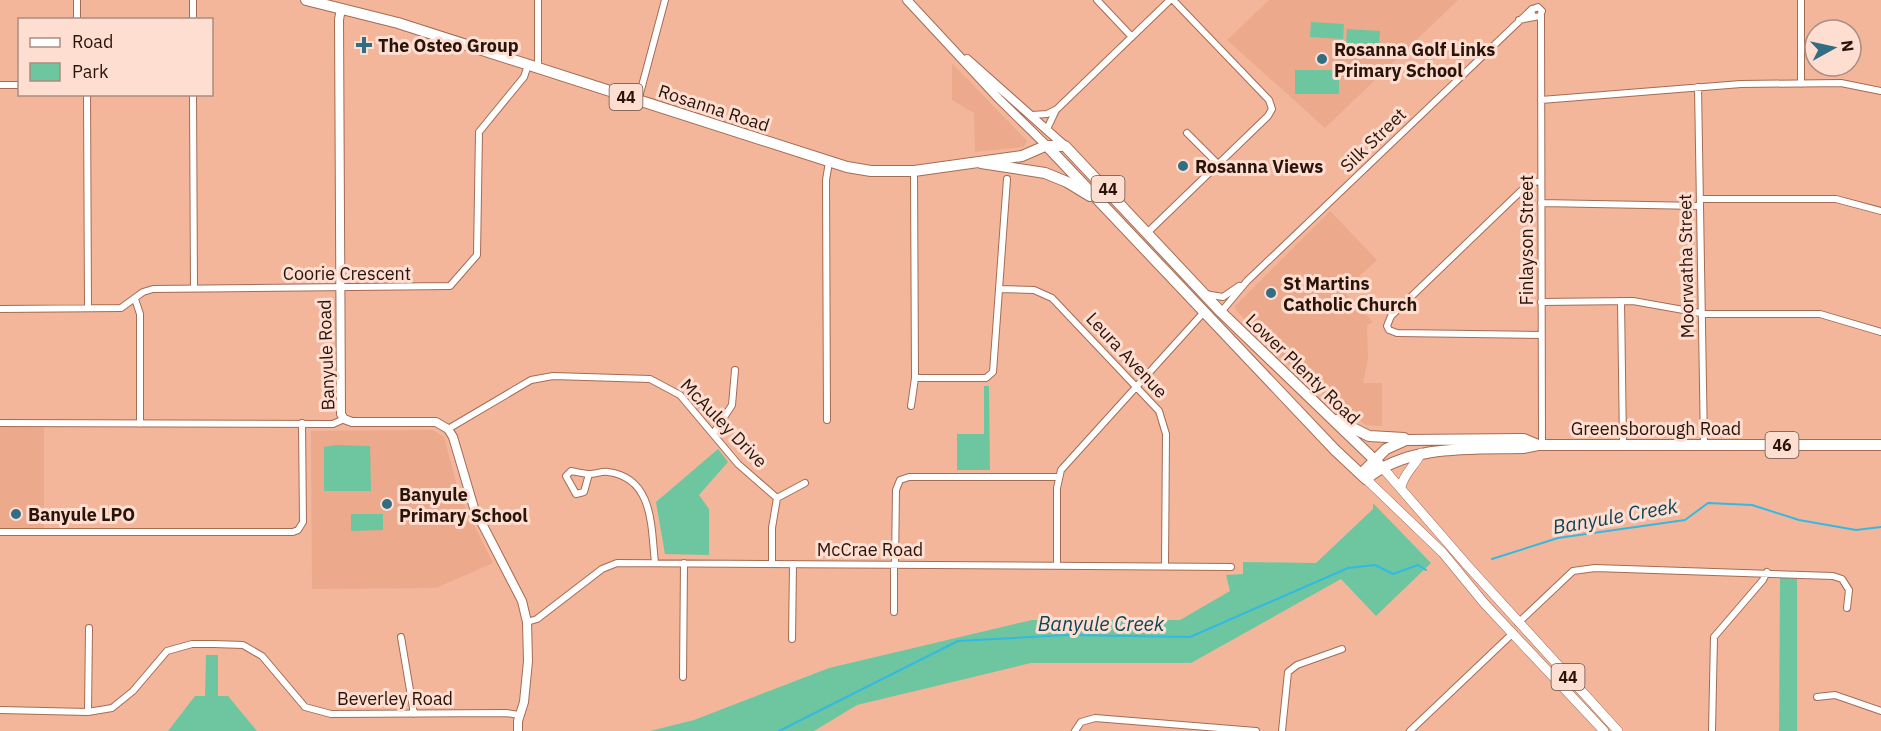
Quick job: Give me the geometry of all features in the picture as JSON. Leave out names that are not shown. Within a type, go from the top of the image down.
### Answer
[{"type":"highway","name":"Rosanna Road","points":[[306,0],[398,23],[829,162],[871,171],[914,171],[980,163],[1038,170],[1067,182],[1106,206]]},
{"type":"highway","name":"Rosanna Road","points":[[980,163],[993,158],[1022,156],[1047,146],[1066,147]]},
{"type":"highway","name":"Lower Plenty Road","points":[[1047,146],[1349,463],[1364,476]]},
{"type":"highway","name":"Lower Plenty Road","points":[[1066,147],[1221,312],[1379,464]]},
{"type":"highway","points":[[1038,170],[1048,168],[1066,147]]},
{"type":"highway","points":[[1080,180],[1078,169],[1083,163]]},
{"type":"highway","name":"46","points":[[1323,412],[1369,436],[1418,438]]},
{"type":"highway","name":"Greensborough Road","points":[[1364,476],[1379,464],[1396,443],[1418,438],[1524,439],[1540,445]]},
{"type":"highway","points":[[1349,463],[1359,457],[1353,441]]},
{"type":"highway","name":"Greensborough Road","points":[[1379,464],[1421,453],[1523,448],[1540,445],[1881,445]]},
{"type":"main road","points":[[1401,487],[1404,476],[1416,464],[1421,453]]},
{"type":"main road","name":"Lower Plenty Road","points":[[1379,464],[1518,623],[1618,731]]},
{"type":"main road","name":"Lower Plenty Road","points":[[1364,476],[1443,553],[1512,634],[1604,731]]},
{"type":"street","points":[[77,0],[77,18]]},
{"type":"street","points":[[193,0],[193,18]]},
{"type":"street","points":[[533,67],[538,0]]},
{"type":"street","points":[[638,101],[665,0]]},
{"type":"street","name":"Lower Plenty Road","points":[[907,0],[999,99],[1047,146]]},
{"type":"street","points":[[1097,0],[1132,37]]},
{"type":"street","points":[[1032,115],[1047,114],[1057,109],[1172,0],[1271,102],[1270,113],[1148,232]]},
{"type":"street","name":"Finlayson Street","points":[[1534,0],[1540,34],[1540,445]]},
{"type":"street","points":[[1801,0],[1801,84]]},
{"type":"street","name":"Banyule Road","points":[[341,8],[339,20],[340,288],[343,417],[352,422],[436,422],[448,429]]},
{"type":"street","name":"Silk Street","points":[[1221,312],[1247,281],[1519,20],[1535,12]]},
{"type":"street","name":"Lower Plenty Road","points":[[950,46],[985,73],[1066,147]]},
{"type":"street","name":"Coorie Crescent","points":[[0,309],[121,308],[142,292],[153,289],[445,288],[457,281],[477,255],[479,132],[533,67]]},
{"type":"street","points":[[1540,100],[1698,87],[1801,84],[1854,84],[1881,91]]},
{"type":"street","points":[[0,85],[18,85]]},
{"type":"street","name":"Moorwatha Street","points":[[1698,87],[1704,444]]},
{"type":"street","points":[[87,96],[88,308]]},
{"type":"street","points":[[193,96],[194,288]]},
{"type":"street","points":[[1047,129],[1057,109]]},
{"type":"street","points":[[1187,133],[1218,164]]},
{"type":"street","points":[[827,420],[826,180],[829,162]]},
{"type":"street","points":[[911,406],[915,378],[914,171]]},
{"type":"street","points":[[915,378],[982,378],[991,375],[994,368],[1007,179]]},
{"type":"street","points":[[1541,181],[1528,186],[1513,199],[1391,316],[1387,327],[1399,333],[1541,335]]},
{"type":"street","points":[[1541,203],[1836,198],[1881,212]]},
{"type":"street","name":"Silk Street","points":[[1204,294],[1223,297],[1247,281]]},
{"type":"street","name":"Leura Avenue","points":[[1000,289],[1034,290],[1052,298],[1156,407],[1165,428],[1165,566]]},
{"type":"street","points":[[135,299],[140,314],[140,424]]},
{"type":"street","points":[[1620,301],[1623,444]]},
{"type":"street","points":[[1541,302],[1645,302],[1702,313],[1820,314],[1881,332]]},
{"type":"street","points":[[1057,565],[1058,477],[1066,464],[1204,312]]},
{"type":"street","points":[[713,434],[732,405],[735,370]]},
{"type":"street","name":"McAuley Drive","points":[[448,429],[531,380],[553,376],[633,377],[658,381],[674,390],[738,464],[777,498]]},
{"type":"street","points":[[0,423],[324,423],[343,417]]},
{"type":"street","points":[[0,532],[293,532],[298,530],[303,522],[302,423]]},
{"type":"street","points":[[448,429],[453,437],[474,508],[522,601],[527,622],[526,681],[518,731]]},
{"type":"street","points":[[590,474],[607,471],[627,477],[641,489],[648,504],[656,562]]},
{"type":"street","points":[[894,612],[898,481],[902,478],[1058,477]]},
{"type":"street","points":[[772,564],[772,528],[777,498],[805,483]]},
{"type":"street","name":"McCrae Road","points":[[527,622],[537,619],[609,564],[656,562],[1231,567]]},
{"type":"street","points":[[683,677],[684,563]]},
{"type":"street","points":[[792,639],[793,564]]},
{"type":"street","points":[[1518,623],[1573,572],[1581,569],[1767,572],[1814,577],[1833,576],[1842,579],[1849,591],[1847,608]]},
{"type":"street","points":[[1712,731],[1714,637],[1763,580],[1767,572]]},
{"type":"street","points":[[88,712],[89,628]]},
{"type":"street","points":[[1410,731],[1512,634]]},
{"type":"street","points":[[401,637],[414,714]]},
{"type":"street","name":"Beverley Road","points":[[0,710],[88,712],[112,708],[133,691],[167,651],[192,644],[214,644],[243,645],[262,656],[305,706],[331,714],[506,712],[519,715]]},
{"type":"street","points":[[1282,731],[1288,672],[1297,665],[1342,649]]},
{"type":"street","points":[[1817,697],[1835,695],[1881,711]]},
{"type":"street","points":[[1075,731],[1081,722],[1095,718],[1256,731]]},
{"type":"shaded area","name":"Rosanna Golf Links Primary School","points":[[1269,0],[1458,0],[1325,128],[1227,40]]},
{"type":"shaded area","points":[[952,63],[1027,141],[1024,147],[975,152],[974,113],[952,100]]},
{"type":"shaded area","points":[[1330,211],[1377,260],[1343,291],[1373,322],[1367,325],[1368,359],[1363,383],[1382,383],[1382,426],[1366,425],[1329,399],[1280,356],[1236,310],[1235,306]]},
{"type":"shaded area","points":[[0,427],[44,427],[44,528],[0,528]]},
{"type":"shaded area","name":"Banyule Primary School","points":[[433,430],[444,437],[460,497],[493,563],[436,588],[312,589],[311,431]]},
{"type":"green space","points":[[1311,22],[1344,24],[1343,39],[1310,37]]},
{"type":"green space","points":[[1347,29],[1380,31],[1379,45],[1346,43]]},
{"type":"green space","points":[[1295,70],[1339,70],[1339,94],[1295,94]]},
{"type":"green space","points":[[984,386],[989,386],[990,470],[957,470],[957,434],[984,434]]},
{"type":"green space","points":[[370,446],[371,491],[324,491],[324,447]]},
{"type":"green space","points":[[718,449],[728,462],[699,495],[709,509],[709,555],[665,554],[656,502]]},
{"type":"green space","points":[[1373,503],[1431,563],[1376,616],[1341,579],[1191,663],[1031,663],[857,705],[814,731],[650,731],[694,720],[829,668],[1032,620],[1180,620],[1230,591],[1226,575],[1243,574],[1243,562],[1316,563],[1373,509]]},
{"type":"green space","points":[[351,514],[383,514],[383,530],[351,531]]},
{"type":"green space","points":[[1780,576],[1797,579],[1797,731],[1779,731]]},
{"type":"green space","points":[[206,655],[218,655],[218,696],[228,696],[257,731],[168,731],[195,696],[205,696]]},
{"type":"waterway","name":"Banyule Creek","points":[[1492,559],[1558,538],[1685,520],[1708,503],[1752,505],[1799,520],[1856,530],[1881,527]]},
{"type":"waterway","name":"Banyule Creek","points":[[779,731],[958,641],[1068,635],[1190,637],[1348,568],[1375,565],[1393,574],[1418,565],[1426,570]]},
{"type":"place","name":"The Osteo Group","points":[[364,45]]},
{"type":"place","name":"Rosanna Golf Links Primary School","points":[[1322,59]]},
{"type":"place","name":"Rosanna Views","points":[[1183,166]]},
{"type":"place","name":"St Martins Catholic Church","points":[[1271,293]]},
{"type":"place","name":"Banyule Primary School","points":[[387,504]]},
{"type":"place","name":"Banyule LPO","points":[[16,514]]}]
